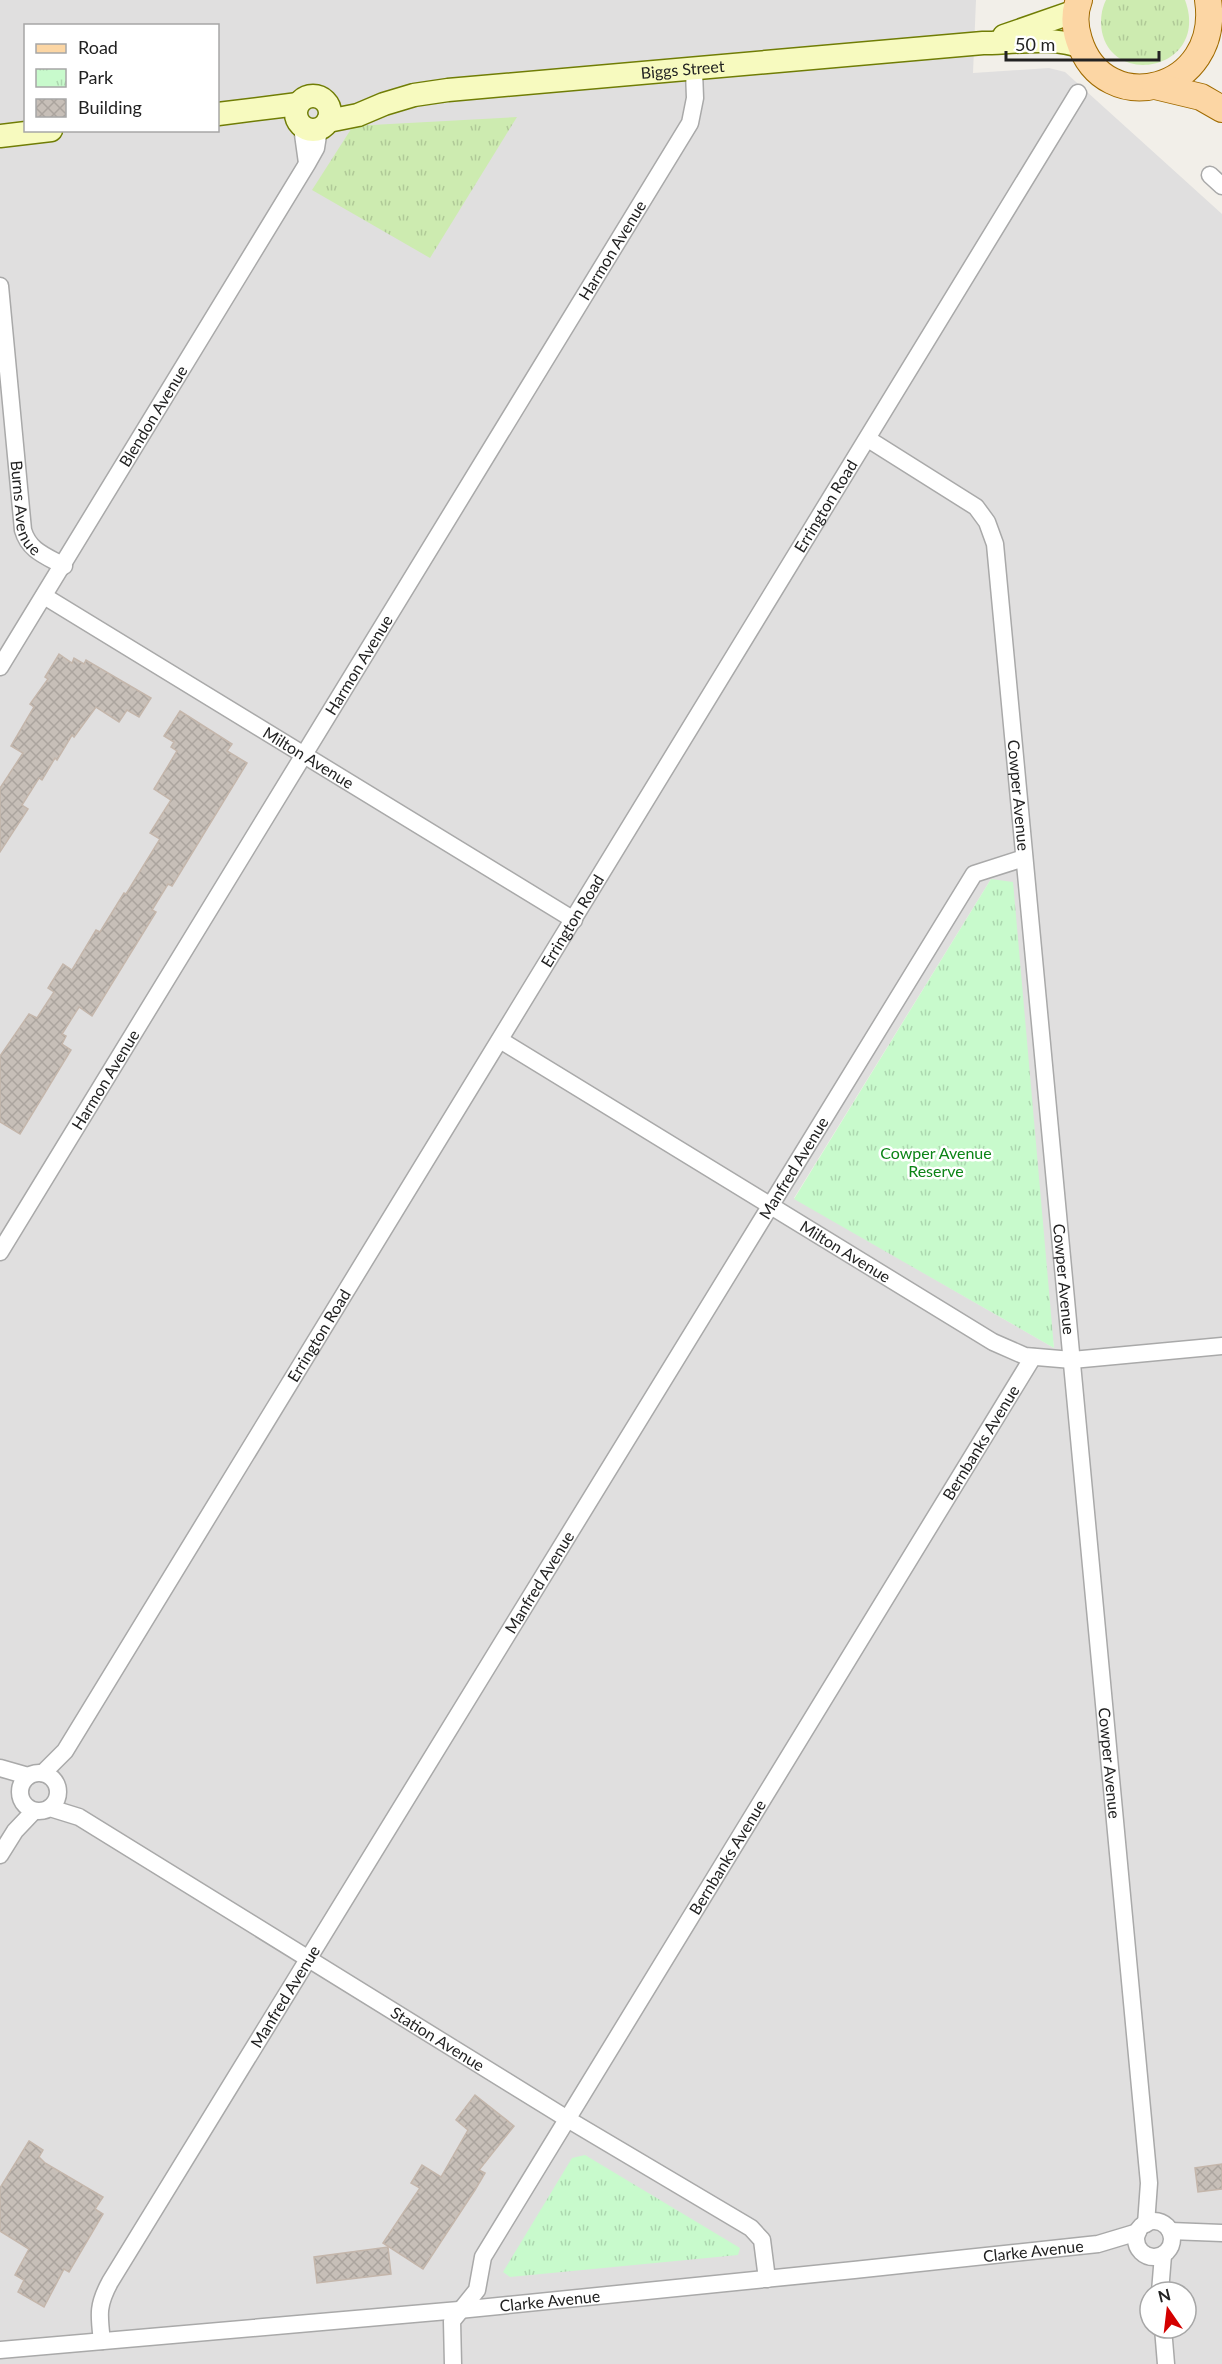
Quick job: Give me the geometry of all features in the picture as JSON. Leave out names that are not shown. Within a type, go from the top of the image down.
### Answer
[{"type":"main road","points":[[1076,4],[1076,30],[1082,48],[1092,64],[1106,77],[1130,86],[1155,86],[1201,98],[1222,109]]},
{"type":"main road","points":[[1155,86],[1171,81],[1186,72],[1206,44],[1215,20]]},
{"type":"street","name":"Biggs Street","points":[[983,43],[1025,31],[1076,4]]},
{"type":"street","name":"Biggs Street","points":[[219,114],[245,111],[313,118],[384,104],[414,95],[448,90],[983,43],[1047,42],[1075,44],[1082,48]]},
{"type":"street","name":"Harmon Avenue","points":[[0,1252],[690,123],[695,98],[694,70]]},
{"type":"street","name":"Errington Road","points":[[0,1855],[1078,93]]},
{"type":"street","name":"Blendon Avenue","points":[[0,667],[64,566],[307,164],[316,148],[313,118]]},
{"type":"street","points":[[0,136],[34,132]]},
{"type":"street","name":"Burns Avenue","points":[[0,286],[23,530],[26,542],[32,549],[64,566]]},
{"type":"street","name":"Cowper Avenue","points":[[868,439],[976,507],[987,522],[995,544],[1159,2280]]},
{"type":"street","name":"Milton Avenue","points":[[44,596],[573,920]]},
{"type":"street","name":"Manfred Avenue","points":[[102,2341],[98,2310],[110,2282],[974,874],[1024,858]]},
{"type":"street","name":"Milton Avenue","points":[[500,1040],[993,1342],[1033,1357],[1072,1360],[1222,1346]]},
{"type":"street","name":"Bernbanks Avenue","points":[[453,2364],[451,2330],[459,2310],[474,2296],[483,2257],[569,2120],[1033,1357]]},
{"type":"street","name":"Station Avenue","points":[[0,1768],[760,2236],[765,2255],[767,2279]]},
{"type":"street","name":"Clarke Avenue","points":[[0,2350],[459,2310],[1218,2233]]},
{"type":"street","points":[[1164,2340],[1166,2364]]},
{"type":"shaded area","points":[[0,0],[976,0],[973,73],[1049,68],[1065,72],[1222,214],[1222,2364],[0,2364]],"holes":[[[991,879],[1054,1348],[794,1198]]]},
{"type":"green space","points":[[1106,0],[1185,0],[1189,23],[1184,42],[1173,55],[1157,63],[1140,65],[1124,61],[1110,50],[1102,32],[1101,16]]},
{"type":"green space","points":[[517,117],[430,258],[312,190],[353,126]]},
{"type":"green space","name":"Cowper Avenue Reserve","points":[[991,879],[1013,882],[1054,1348],[794,1199]]},
{"type":"green space","points":[[585,2155],[740,2248],[738,2255],[510,2277],[503,2272],[572,2158]]},
{"type":"building","points":[[59,654],[72,663],[74,658],[84,664],[86,660],[151,698],[139,717],[127,710],[119,722],[96,707],[74,737],[72,735],[42,780],[39,778],[22,805],[28,809],[0,852],[0,788],[23,753],[11,746],[34,707],[30,704],[48,679],[45,677]]},
{"type":"building","points":[[180,711],[232,744],[227,751],[247,763],[172,886],[168,884],[152,910],[156,912],[92,1016],[79,1007],[62,1034],[66,1036],[62,1044],[71,1050],[20,1134],[0,1122],[0,1056],[29,1014],[37,1018],[54,992],[48,988],[63,964],[72,970],[96,930],[100,932],[124,893],[126,894],[160,839],[150,833],[171,800],[154,789],[177,751],[171,747],[174,742],[164,736]]},
{"type":"building","points":[[475,2095],[514,2126],[479,2170],[485,2173],[423,2269],[383,2243],[420,2188],[411,2183],[422,2165],[441,2177],[468,2130],[456,2120]]},
{"type":"building","points":[[29,2141],[43,2150],[39,2157],[45,2163],[103,2197],[95,2209],[103,2214],[69,2272],[64,2269],[44,2307],[18,2292],[24,2280],[15,2275],[29,2249],[0,2231],[0,2188]]},
{"type":"building","points":[[1222,2164],[1222,2189],[1198,2192],[1195,2168]]},
{"type":"building","points":[[388,2247],[391,2274],[317,2283],[314,2257]]}]
